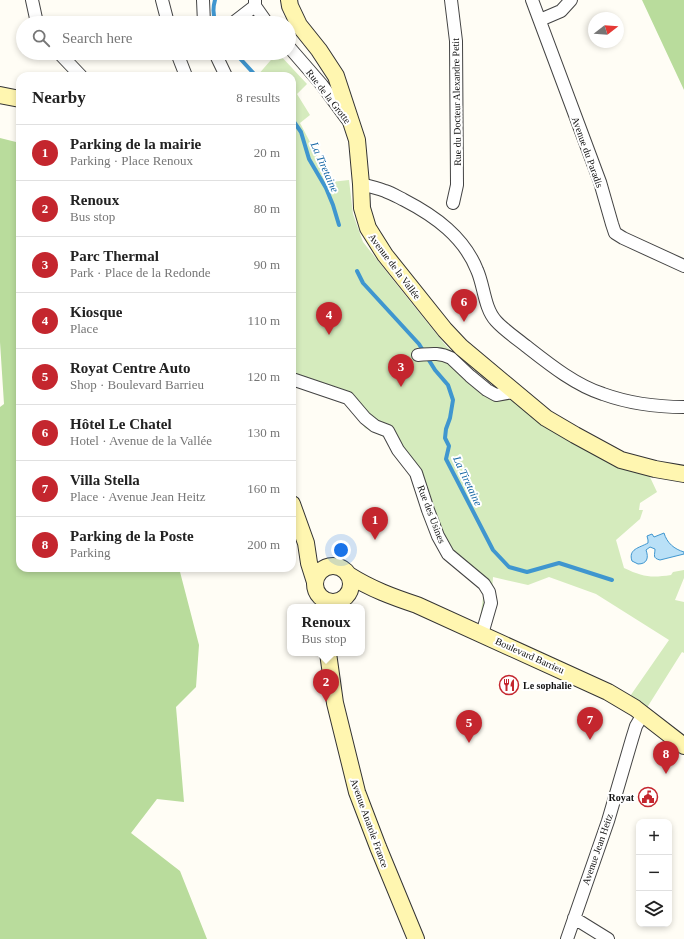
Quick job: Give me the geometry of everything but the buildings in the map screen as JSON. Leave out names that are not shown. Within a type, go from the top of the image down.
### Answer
[{"type":"main road","name":"Avenue de la Vallée","points":[[289,0],[295,16]]},
{"type":"main road","name":"Avenue de la Vallée","points":[[296,19],[336,76],[357,140],[362,184],[362,208],[368,228],[385,255],[444,330],[461,347],[513,392],[546,418],[621,460],[655,469],[684,474]]},
{"type":"main road","points":[[0,94],[16,98]]},
{"type":"main road","points":[[296,515],[306,543],[309,563],[317,592],[322,603],[343,600],[350,588],[351,582],[349,575],[342,568],[334,566],[328,567],[320,572],[315,582]]},
{"type":"main road","points":[[306,543],[334,566]]},
{"type":"main road","name":"Boulevard Barrieu","points":[[349,575],[360,583],[386,595],[417,605],[589,682],[643,714],[684,746]]},
{"type":"main road","name":"Boulevard Barrieu","points":[[343,600],[386,595]]},
{"type":"main road","name":"Avenue Anatole France","points":[[328,656],[335,703],[357,792],[416,939]]},
{"type":"street","points":[[32,0],[35,16]]},
{"type":"street","points":[[162,0],[166,16]]},
{"type":"street","points":[[203,0],[204,16]]},
{"type":"street","name":"Rue du Docteur Alexandre Petit","points":[[451,0],[456,41],[457,185],[453,203]]},
{"type":"street","name":"Avenue du Paradis","points":[[532,0],[600,182],[615,233],[684,266]]},
{"type":"street","points":[[540,20],[561,11],[571,0]]},
{"type":"street","points":[[241,16],[255,3],[263,16]]},
{"type":"street","name":"Rue de la Grotte","points":[[296,55],[322,85],[353,126]]},
{"type":"street","points":[[66,60],[77,72]]},
{"type":"street","points":[[180,60],[184,72]]},
{"type":"street","points":[[218,60],[224,72]]},
{"type":"street","points":[[362,184],[386,191],[414,205],[445,226],[460,240],[474,261],[480,276],[485,298],[495,320],[544,361],[579,383],[603,394],[634,402],[684,407]]},
{"type":"street","points":[[418,355],[438,353],[444,354],[451,358],[487,390],[496,395],[513,392]]},
{"type":"street","name":"Rue des Usines","points":[[296,380],[348,398],[365,418],[375,426],[388,431],[398,450],[416,473],[438,536],[448,554],[484,584],[489,592],[491,603],[482,634]]},
{"type":"street","name":"Avenue Jean Heitz","points":[[567,939],[609,817],[636,726],[643,714]]},
{"type":"street","points":[[574,918],[608,939]]},
{"type":"green space","points":[[642,0],[684,0],[684,90]]},
{"type":"green space","points":[[271,60],[285,60],[296,72],[260,72]]},
{"type":"green space","points":[[296,72],[307,84],[297,94],[310,115],[300,123],[331,182],[349,180],[353,214],[363,242],[447,347],[500,393],[586,446],[649,475],[657,492],[640,503],[639,510],[643,510],[640,519],[616,540],[624,568],[647,576],[671,575],[673,572],[684,570],[684,578],[675,600],[684,602],[684,653],[682,652],[643,714],[626,702],[669,640],[596,594],[549,577],[528,585],[493,577],[489,637],[478,632],[484,591],[442,553],[423,516],[411,475],[384,437],[365,428],[345,400],[296,382]]},
{"type":"green space","points":[[0,138],[16,142],[16,572],[180,572],[199,645],[196,687],[176,707],[184,802],[157,799],[131,833],[180,871],[207,939],[0,939],[0,407],[4,404],[0,342]]},
{"type":"water","points":[[664,533],[671,545],[684,552],[684,554],[660,560],[654,555],[655,549],[650,547],[646,550],[647,558],[645,562],[638,564],[632,561],[631,557],[633,551],[648,543],[647,536],[652,534],[654,537]]},
{"type":"waterway","name":"La Tiretaine","points":[[214,16],[215,0]]},
{"type":"waterway","name":"La Tiretaine","points":[[241,60],[252,72]]},
{"type":"waterway","name":"La Tiretaine","points":[[296,125],[301,132],[309,159],[326,188],[339,225]]},
{"type":"waterway","name":"La Tiretaine","points":[[357,271],[363,283],[419,344],[435,370],[448,385],[453,400],[450,418],[446,429],[445,438],[449,446],[446,459],[493,550],[509,567],[527,572],[559,563],[612,580]]},
{"type":"place","name":"Hôtel Le Chatel","points":[[464,322]]},
{"type":"place","name":"Kiosque","points":[[329,335]]},
{"type":"place","name":"Parc Thermal","points":[[401,387]]},
{"type":"place","name":"Parking de la mairie","points":[[375,540]]},
{"type":"place","name":"Le sophalie","points":[[509,685]]},
{"type":"place","name":"Renoux","points":[[326,702]]},
{"type":"place","name":"Villa Stella","points":[[590,740]]},
{"type":"place","name":"Royat Centre Auto","points":[[469,743]]},
{"type":"place","name":"Parking de la Poste","points":[[666,774]]},
{"type":"place","name":"Royat","points":[[648,797]]}]
